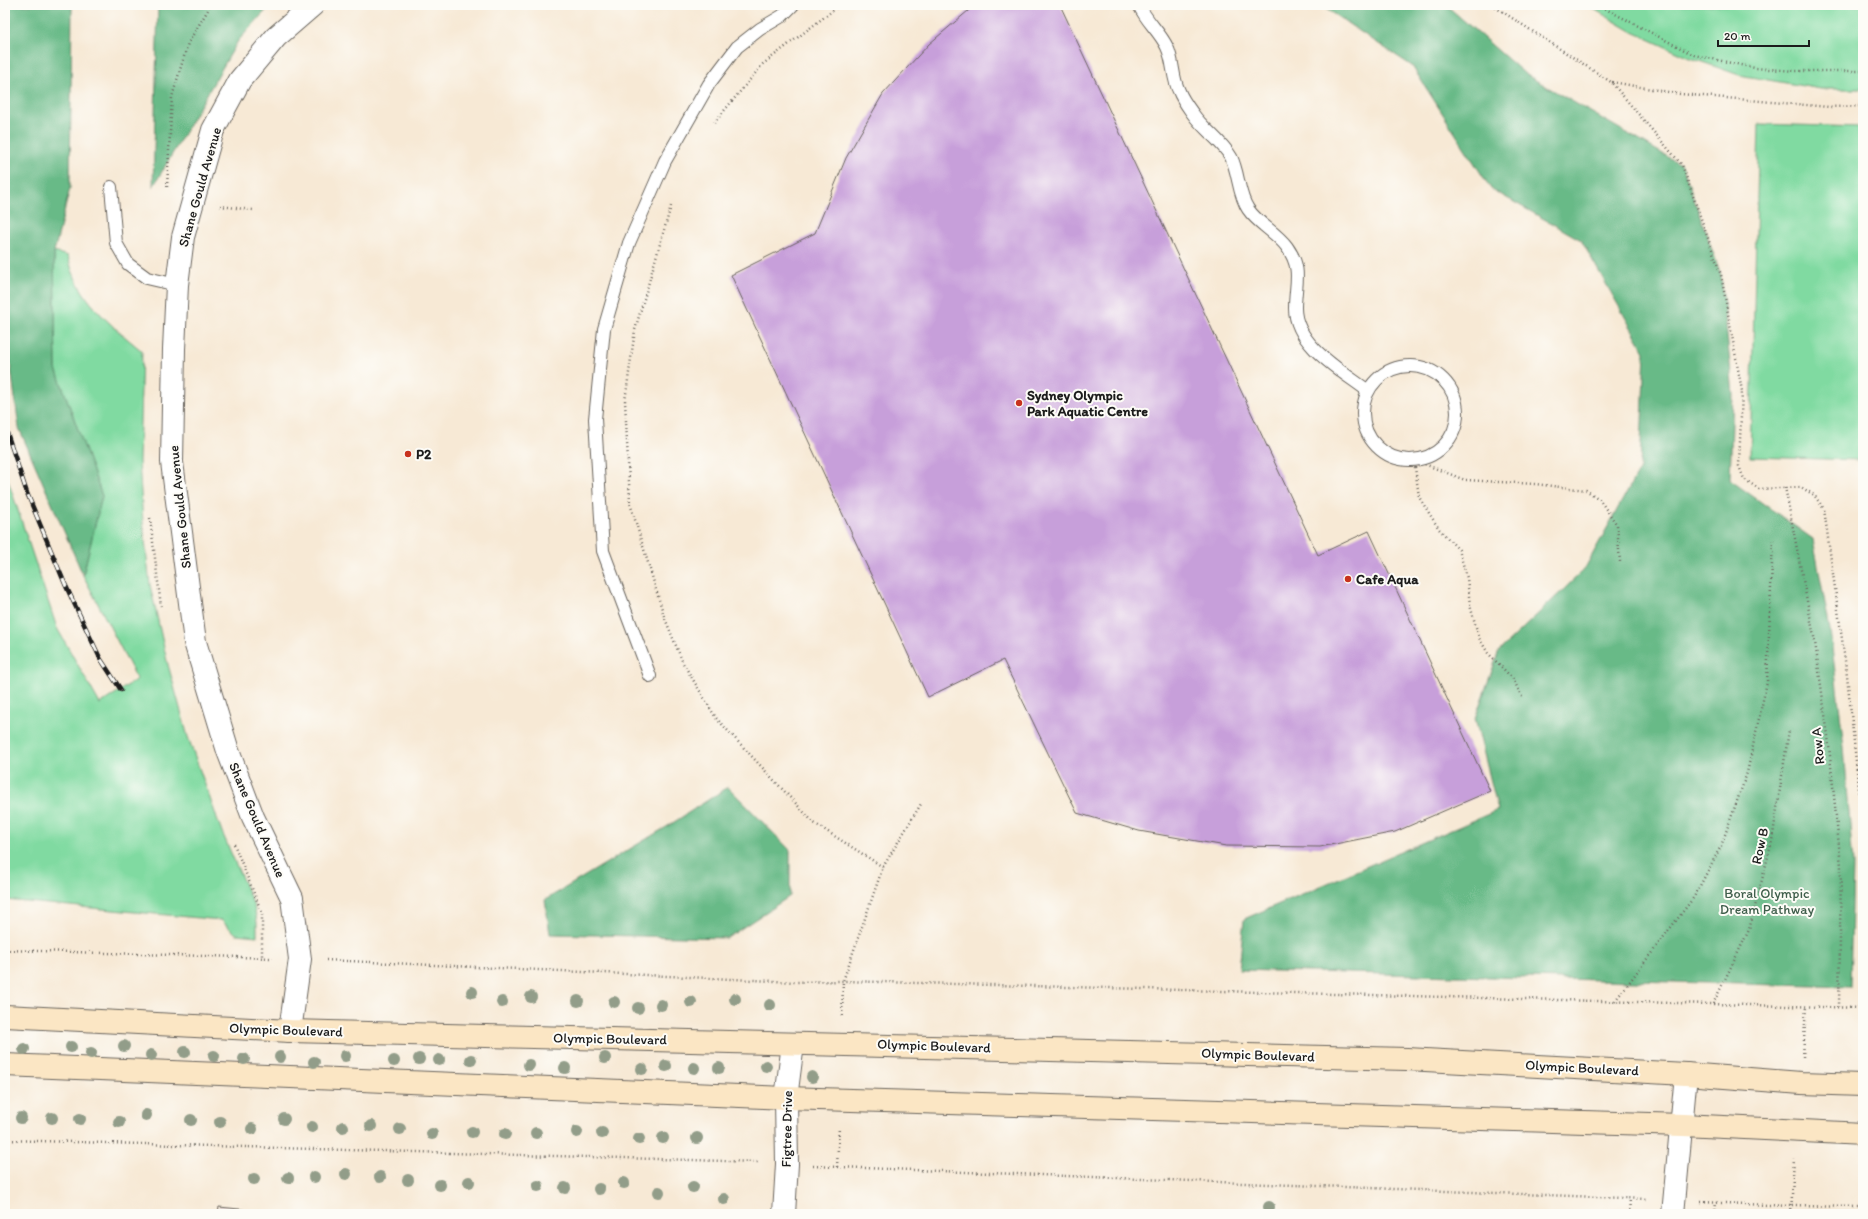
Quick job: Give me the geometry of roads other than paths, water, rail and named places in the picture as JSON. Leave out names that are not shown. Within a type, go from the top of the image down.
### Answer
[{"type":"street","name":"Shane Gould Avenue","points":[[290,1031],[300,959],[292,898],[253,817],[228,751],[195,642],[172,462],[177,285],[183,237],[213,130],[240,80],[276,37],[313,5]]},
{"type":"street","name":"Olympic Boulevard","points":[[5,1016],[290,1031],[1407,1059],[1686,1074],[1801,1084],[1863,1086]]},
{"type":"street","name":"Figtree Drive","points":[[784,1214],[787,1164],[786,1098],[793,1044]]},
{"type":"street","points":[[5,1065],[786,1098],[1683,1125],[1863,1134]]},
{"type":"street","points":[[1673,1214],[1683,1125],[1686,1074]]},
{"type":"lane","points":[[650,676],[603,551],[596,419],[604,329],[629,243],[665,161],[709,84],[737,47],[760,29],[782,16],[793,5]]},
{"type":"lane","points":[[1139,5],[1148,22],[1162,38],[1168,50],[1178,91],[1194,116],[1225,147],[1232,159],[1247,208],[1256,219],[1286,246],[1296,263],[1298,285],[1295,309],[1299,326],[1311,347],[1368,391]]},
{"type":"lane","points":[[111,187],[116,243],[128,264],[147,278],[177,285]]},
{"type":"lane","points":[[1414,366],[1429,370],[1442,378],[1452,390],[1456,405],[1456,420],[1452,435],[1442,448],[1429,456],[1414,460],[1398,459],[1384,453],[1373,443],[1365,429],[1363,414],[1365,398],[1368,391],[1384,373],[1398,367],[1414,366]]},
{"type":"railway","points":[[5,427],[27,493],[65,584],[100,658],[121,690]]},
{"type":"place","name":"Sydney Olympic Park Aquatic Centre","points":[[1019,403]]},
{"type":"place","name":"P2","points":[[408,454]]},
{"type":"place","name":"Cafe Aqua","points":[[1348,579]]},
{"type":"park label","name":"Boral Olympic Dream Pathway","points":[[1767,902]]}]
